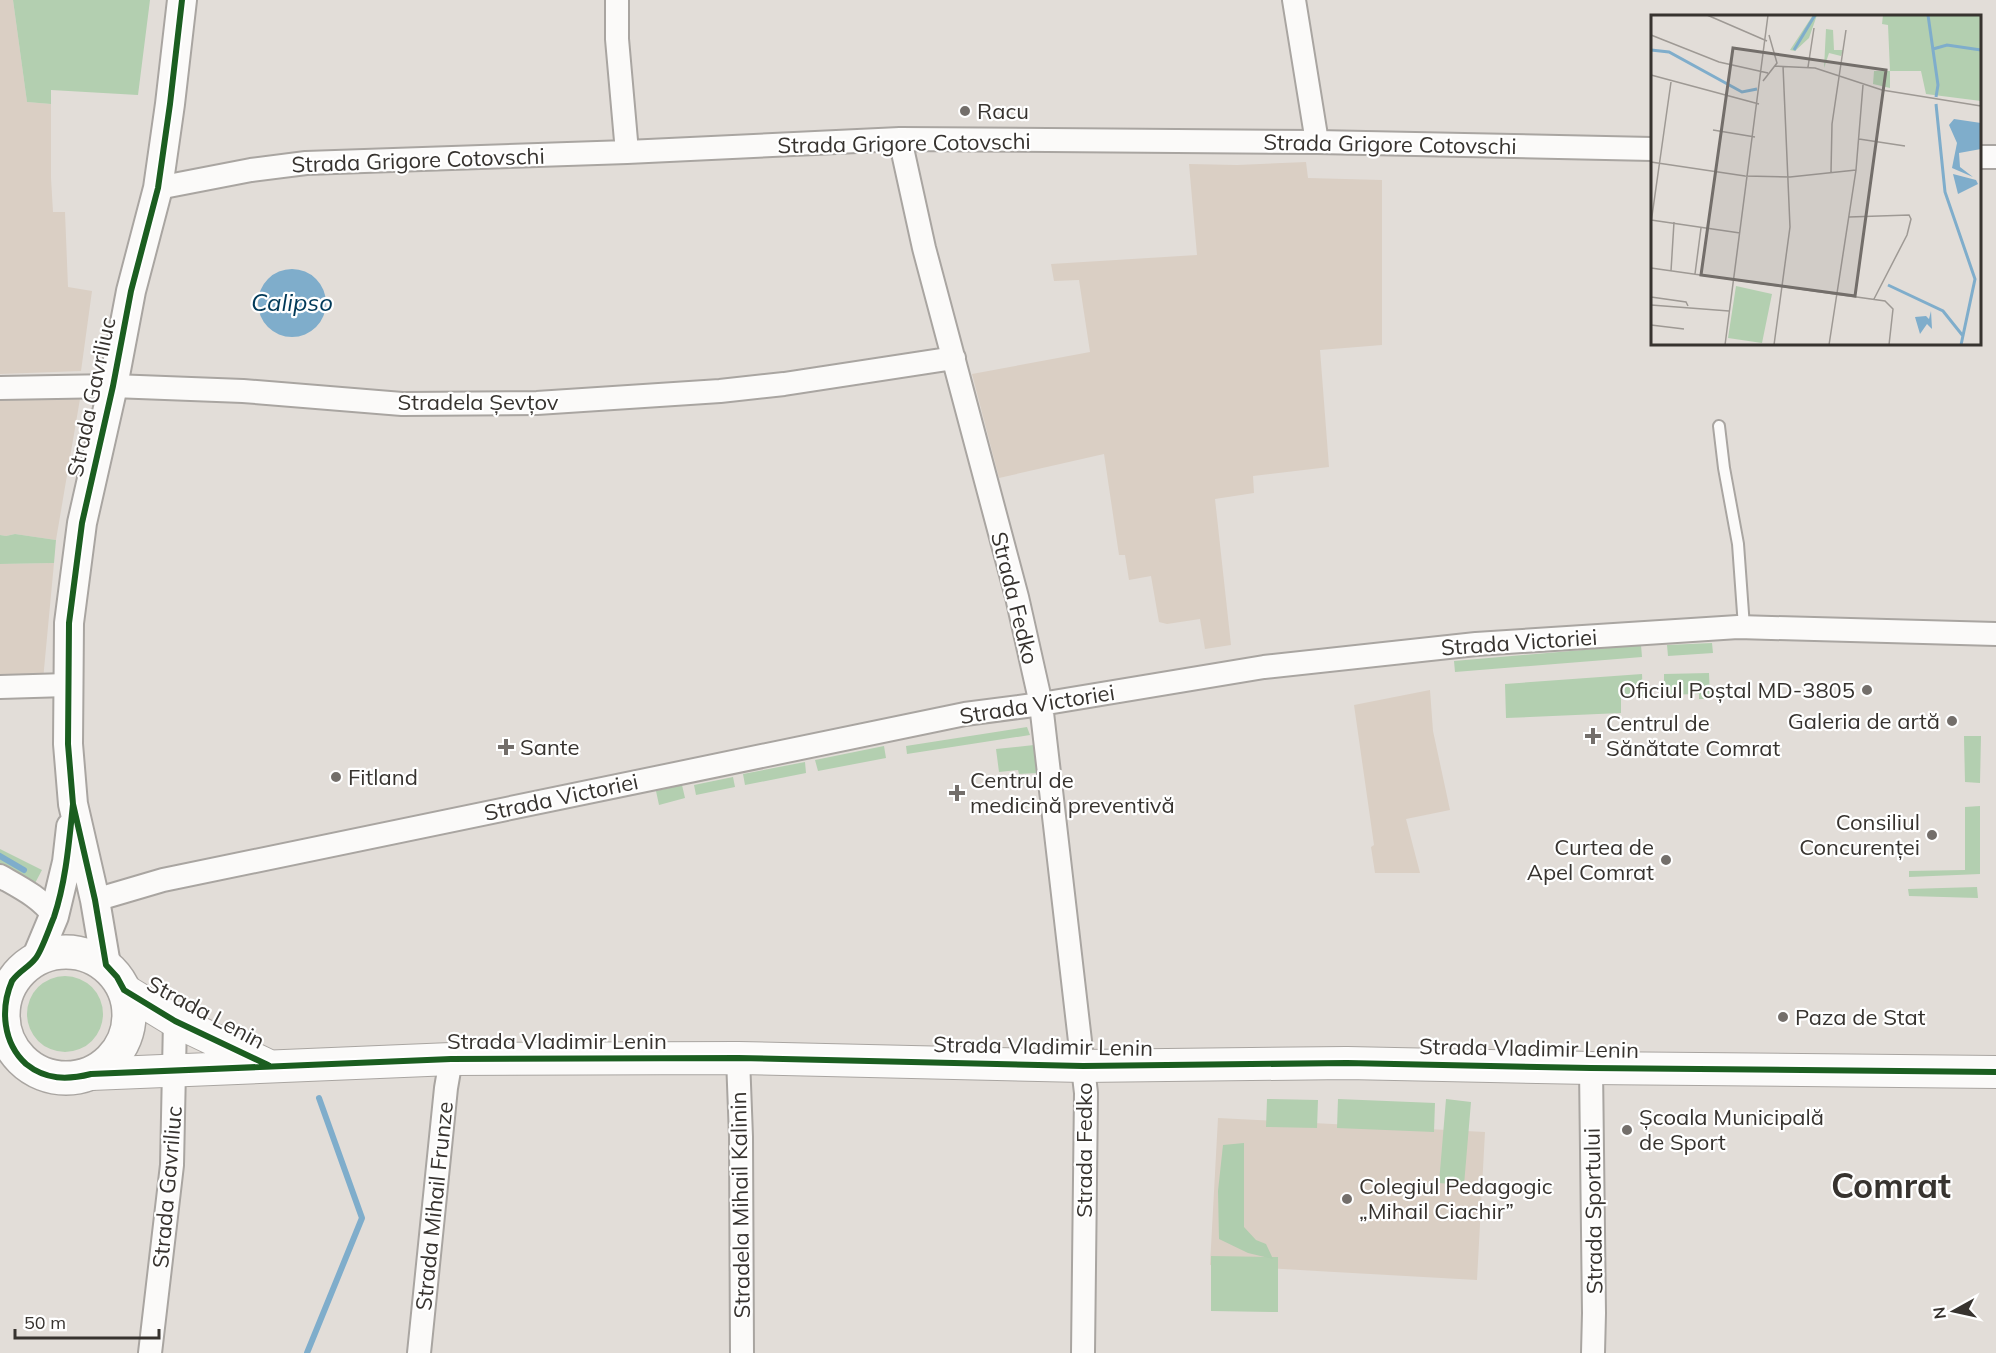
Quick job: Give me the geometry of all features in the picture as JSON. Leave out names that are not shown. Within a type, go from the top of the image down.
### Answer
[{"type":"main road","points":[[72,951],[90,956],[115,977],[129,1009],[128,1029],[121,1048],[108,1063],[91,1074],[72,1079],[52,1077],[34,1070],[17,1056],[6,1037],[2,1016],[3,995],[23,968],[36,959],[53,952],[72,951]]},
{"type":"main road","name":"Strada Lenin","points":[[115,977],[175,1021],[271,1066]]},
{"type":"main road","name":"Strada Vladimir Lenin","points":[[91,1074],[451,1059],[738,1058],[1083,1066],[1347,1063],[1996,1072]]},
{"type":"main road","points":[[0,1072],[34,1070]]},
{"type":"street","name":"Strada Gavriliuc","points":[[115,977],[73,804],[68,744],[69,623],[82,523],[113,386],[131,291],[158,188],[182,0]]},
{"type":"street","points":[[617,0],[617,50],[627,152]]},
{"type":"street","points":[[1294,0],[1317,142]]},
{"type":"street","name":"Strada Grigore Cotovschi","points":[[158,188],[251,170],[306,163],[627,152],[900,139],[1317,142],[1651,149]]},
{"type":"street","name":"Strada Fedko","points":[[900,139],[924,248],[1017,597],[1041,704],[1086,1093],[1083,1353]]},
{"type":"street","points":[[1981,156],[1996,157]]},
{"type":"street","name":"Stradela Șevțov","points":[[0,388],[113,386],[243,391],[402,404],[537,403],[720,391],[784,384],[954,358]]},
{"type":"street","name":"Strada Victoriei","points":[[95,900],[163,879],[965,714],[1264,668],[1464,645],[1744,627],[1996,633]]},
{"type":"street","points":[[0,687],[67,685]]},
{"type":"street","name":"Strada Gavriliuc","points":[[36,959],[54,916],[67,862],[73,804]]},
{"type":"street","points":[[0,876],[34,895],[54,916]]},
{"type":"street","name":"Strada Gavriliuc","points":[[150,1353],[172,1165],[175,1021]]},
{"type":"street","name":"Stradela Mihail Kalinin","points":[[738,1058],[742,1353]]},
{"type":"street","name":"Strada Mihail Frunze","points":[[419,1353],[451,1059]]},
{"type":"street","name":"Strada Sportului","points":[[1591,1068],[1593,1353]]},
{"type":"lane","points":[[1719,426],[1737,544],[1744,627]]},
{"type":"shaded area","points":[[0,0],[13,0],[27,102],[51,104],[53,212],[65,212],[68,287],[92,291],[81,371],[0,374]]},
{"type":"shaded area","points":[[1306,162],[1308,178],[1382,180],[1382,345],[1320,350],[1329,467],[1253,476],[1254,493],[1215,499],[1231,645],[1205,649],[1200,619],[1167,624],[1159,622],[1151,576],[1129,580],[1125,555],[1119,555],[1104,454],[999,478],[972,374],[1090,352],[1079,280],[1054,281],[1051,264],[1197,255],[1189,164],[1237,165]]},
{"type":"shaded area","points":[[81,393],[56,540],[15,534],[0,535],[0,396]]},
{"type":"shaded area","points":[[54,563],[43,680],[0,680],[0,564]]},
{"type":"shaded area","points":[[1430,690],[1433,731],[1450,810],[1406,819],[1420,873],[1375,873],[1371,847],[1374,845],[1354,705]]},
{"type":"shaded area","name":"Colegiul Pedagogic „Mihail Ciachir”","points":[[1218,1118],[1485,1132],[1477,1280],[1210,1265]]},
{"type":"green space","points":[[13,0],[150,0],[138,95],[51,90],[51,104],[27,102]]},
{"type":"green space","points":[[15,534],[56,540],[54,563],[0,564],[0,535]]},
{"type":"green space","points":[[1712,643],[1713,653],[1668,656],[1667,645]]},
{"type":"green space","points":[[1641,645],[1642,657],[1455,672],[1454,661]]},
{"type":"green space","points":[[1709,673],[1710,699],[1699,699],[1699,694],[1663,695],[1663,692],[1660,692],[1660,684],[1664,683],[1664,674]]},
{"type":"green space","points":[[1642,674],[1643,696],[1621,697],[1621,713],[1506,718],[1505,684]]},
{"type":"green space","points":[[1027,727],[1030,735],[907,754],[906,746]]},
{"type":"green space","points":[[1964,736],[1981,736],[1980,783],[1965,782]]},
{"type":"green space","points":[[1034,745],[1038,773],[1019,774],[1018,770],[999,772],[996,749]]},
{"type":"green space","points":[[884,746],[886,758],[818,771],[815,760]]},
{"type":"green space","points":[[805,762],[806,773],[745,785],[743,774]]},
{"type":"green space","points":[[733,777],[735,787],[696,795],[694,785]]},
{"type":"green space","points":[[682,785],[685,798],[659,805],[656,791]]},
{"type":"green space","points":[[1980,806],[1980,874],[1909,877],[1909,871],[1965,870],[1965,807]]},
{"type":"green space","points":[[0,849],[42,870],[34,885],[0,869]]},
{"type":"green space","points":[[1977,887],[1978,898],[1909,896],[1908,889]]},
{"type":"green space","points":[[65,976],[79,979],[92,987],[100,1000],[103,1014],[100,1028],[92,1041],[79,1049],[65,1052],[51,1049],[38,1041],[30,1028],[27,1014],[30,1000],[38,987],[51,979]]},
{"type":"green space","points":[[1267,1099],[1318,1100],[1317,1128],[1266,1127]]},
{"type":"green space","points":[[1338,1099],[1435,1103],[1434,1132],[1337,1128]]},
{"type":"green space","points":[[1446,1099],[1471,1102],[1464,1185],[1439,1183]]},
{"type":"green space","points":[[1244,1143],[1244,1227],[1256,1240],[1266,1244],[1273,1259],[1248,1253],[1219,1239],[1218,1191],[1223,1145]]},
{"type":"green space","points":[[1211,1256],[1278,1257],[1278,1312],[1211,1311]]},
{"type":"water","name":"Calipso","points":[[292,269],[305,272],[316,279],[323,290],[326,303],[323,316],[316,327],[305,334],[292,337],[279,334],[268,327],[261,316],[258,303],[261,290],[268,279],[279,272]]},
{"type":"waterway","points":[[0,856],[24,870]]},
{"type":"waterway","points":[[307,1353],[362,1218],[319,1098]]},
{"type":"cycle path","points":[[182,0],[158,188],[131,291],[113,386],[82,523],[69,623],[68,744],[73,804],[95,900],[106,965],[117,977],[124,990],[175,1021],[268,1065]]},
{"type":"cycle path","points":[[73,804],[64,875],[54,917],[37,956],[12,981],[5,1014],[8,1036],[18,1056],[26,1064],[49,1076],[65,1078],[91,1074],[451,1059],[738,1058],[1083,1066],[1347,1063],[1996,1072]]},
{"type":"place","name":"Racu","points":[[965,111]]},
{"type":"place","name":"Oficiul Poștal MD-3805","points":[[1867,690]]},
{"type":"place","name":"Galeria de artă","points":[[1952,721]]},
{"type":"place","name":"Centrul de Sănătate Comrat","points":[[1593,736]]},
{"type":"place","name":"Sante","points":[[506,747]]},
{"type":"place","name":"Fitland","points":[[336,777]]},
{"type":"place","name":"Centrul de medicină preventivă","points":[[957,793]]},
{"type":"place","name":"Consiliul Concurenței","points":[[1932,835]]},
{"type":"place","name":"Curtea de Apel Comrat","points":[[1666,860]]},
{"type":"place","name":"Paza de Stat","points":[[1783,1017]]},
{"type":"place","name":"Școala Municipală de Sport","points":[[1627,1130]]},
{"type":"place","name":"Colegiul Pedagogic „Mihail Ciachir”","points":[[1347,1199]]},
{"type":"district","name":"Comrat","points":[[1891,1186]]}]
